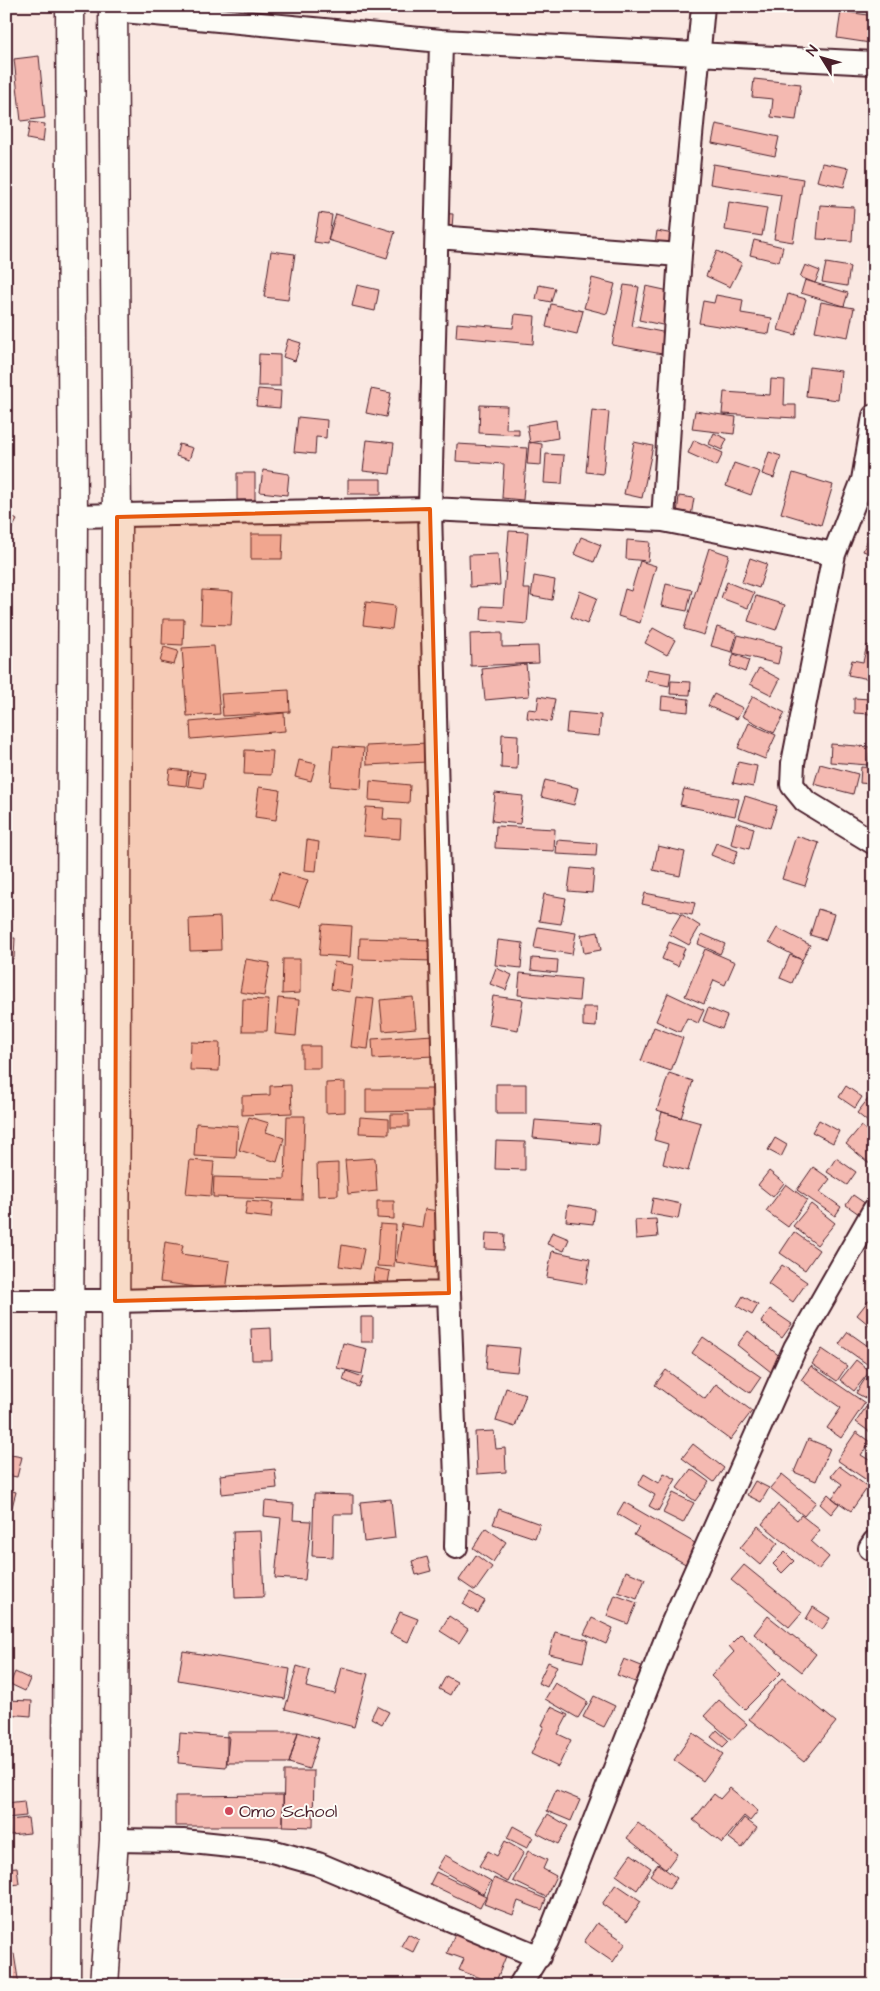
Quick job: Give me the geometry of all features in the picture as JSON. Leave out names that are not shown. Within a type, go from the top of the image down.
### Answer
[{"type":"highway","points":[[66,1985],[73,516],[70,6]]},
{"type":"highway","points":[[104,1985],[114,1840],[117,517],[113,8]]},
{"type":"street","points":[[663,520],[680,255],[700,55],[703,6]]},
{"type":"street","points":[[113,8],[441,40],[874,63]]},
{"type":"street","points":[[441,40],[430,509],[456,1546]]},
{"type":"street","points":[[436,238],[680,255]]},
{"type":"street","points":[[874,416],[863,480],[834,554],[793,763],[792,785],[805,801],[874,843]]},
{"type":"street","points":[[73,516],[117,517],[430,509],[663,520],[834,554]]},
{"type":"street","points":[[520,1985],[547,1941],[672,1624],[791,1356],[874,1210]]},
{"type":"street","points":[[6,1301],[115,1302],[449,1293]]},
{"type":"street","points":[[114,1840],[183,1842],[268,1850],[318,1864],[539,1956]]},
{"type":"highlighted area","points":[[430,509],[449,1293],[115,1301],[117,517]]},
{"type":"building","points":[[841,11],[874,16],[870,43],[837,38]]},
{"type":"building","points":[[39,56],[45,118],[21,121],[14,59]]},
{"type":"building","points":[[754,79],[801,84],[796,120],[771,117],[773,99],[752,97]]},
{"type":"building","points":[[30,122],[45,124],[43,142],[27,139]]},
{"type":"building","points":[[716,124],[779,137],[775,156],[712,143]]},
{"type":"building","points":[[822,163],[849,168],[844,187],[817,181]]},
{"type":"building","points":[[713,164],[803,179],[793,242],[774,239],[781,195],[710,184]]},
{"type":"building","points":[[729,202],[767,208],[762,236],[725,230]]},
{"type":"building","points":[[820,205],[854,207],[852,241],[817,239]]},
{"type":"building","points":[[319,213],[332,215],[328,244],[314,242]]},
{"type":"building","points":[[436,213],[453,214],[452,228],[435,227]]},
{"type":"building","points":[[336,214],[395,232],[387,258],[328,240]]},
{"type":"building","points":[[657,231],[679,235],[677,248],[655,245]]},
{"type":"building","points":[[754,240],[783,247],[779,262],[750,255]]},
{"type":"building","points":[[271,251],[295,254],[288,300],[264,297]]},
{"type":"building","points":[[717,251],[742,263],[730,287],[706,276]]},
{"type":"building","points":[[826,263],[850,267],[847,286],[822,282]]},
{"type":"building","points":[[805,265],[820,271],[815,283],[800,277]]},
{"type":"building","points":[[592,278],[615,284],[607,314],[584,308]]},
{"type":"building","points":[[805,280],[848,293],[844,306],[801,293]]},
{"type":"building","points":[[357,285],[379,290],[375,311],[352,306]]},
{"type":"building","points":[[539,285],[555,288],[551,302],[536,299]]},
{"type":"building","points":[[624,285],[639,287],[632,326],[672,334],[668,355],[612,345]]},
{"type":"building","points":[[646,286],[674,292],[667,326],[639,320]]},
{"type":"building","points":[[788,294],[806,299],[796,335],[778,330]]},
{"type":"building","points":[[716,295],[743,300],[741,313],[772,318],[769,334],[699,323],[703,301],[714,303]]},
{"type":"building","points":[[821,302],[854,308],[848,337],[815,331]]},
{"type":"building","points":[[551,304],[583,311],[577,334],[546,327]]},
{"type":"building","points":[[515,314],[535,316],[533,344],[456,337],[457,323],[513,328]]},
{"type":"building","points":[[288,339],[301,343],[295,361],[283,357]]},
{"type":"building","points":[[259,354],[280,355],[280,386],[258,386]]},
{"type":"building","points":[[809,367],[841,371],[838,400],[806,396]]},
{"type":"building","points":[[771,379],[785,380],[784,405],[796,405],[796,418],[722,414],[724,392],[770,395]]},
{"type":"building","points":[[258,389],[281,391],[280,408],[256,406]]},
{"type":"building","points":[[371,389],[391,393],[386,417],[366,413]]},
{"type":"building","points":[[480,405],[507,406],[506,429],[519,429],[519,435],[479,433]]},
{"type":"building","points":[[592,410],[609,412],[603,474],[586,472]]},
{"type":"building","points":[[695,411],[736,417],[734,434],[692,429]]},
{"type":"building","points":[[298,417],[327,420],[326,438],[316,437],[315,454],[294,452]]},
{"type":"building","points":[[556,420],[558,438],[530,443],[527,425]]},
{"type":"building","points":[[714,433],[727,439],[722,450],[709,444]]},
{"type":"building","points":[[367,440],[394,443],[390,474],[363,471]]},
{"type":"building","points":[[694,440],[723,453],[717,466],[688,453]]},
{"type":"building","points":[[529,442],[542,444],[541,465],[527,464]]},
{"type":"building","points":[[634,442],[653,446],[642,498],[624,494]]},
{"type":"building","points":[[179,444],[193,448],[189,460],[176,456]]},
{"type":"building","points":[[457,444],[527,448],[523,500],[502,498],[504,464],[456,461]]},
{"type":"building","points":[[769,452],[781,456],[774,478],[762,474]]},
{"type":"building","points":[[546,454],[564,455],[562,484],[544,483]]},
{"type":"building","points":[[734,463],[760,472],[751,495],[726,486]]},
{"type":"building","points":[[263,470],[289,474],[287,495],[260,492]]},
{"type":"building","points":[[237,473],[255,473],[255,500],[237,500]]},
{"type":"building","points":[[793,473],[833,485],[821,525],[781,513]]},
{"type":"building","points":[[348,479],[381,479],[381,494],[348,494]]},
{"type":"building","points":[[679,496],[694,498],[691,516],[677,514]]},
{"type":"building","points":[[6,513],[17,520],[9,534],[6,532]]},
{"type":"building","points":[[509,531],[528,532],[523,589],[530,589],[527,624],[481,620],[482,606],[503,607]]},
{"type":"building","points":[[251,534],[283,534],[282,559],[251,559]]},
{"type":"building","points":[[581,537],[601,545],[594,562],[574,554]]},
{"type":"building","points":[[868,539],[874,541],[874,555],[863,551]]},
{"type":"building","points":[[627,540],[650,542],[648,561],[626,559]]},
{"type":"building","points":[[709,548],[729,555],[704,635],[684,629]]},
{"type":"building","points":[[498,554],[500,585],[470,587],[469,555]]},
{"type":"building","points":[[750,558],[767,564],[759,588],[742,582]]},
{"type":"building","points":[[640,561],[656,566],[640,623],[618,616],[625,589],[631,591]]},
{"type":"building","points":[[534,576],[555,580],[552,600],[531,596]]},
{"type":"building","points":[[727,582],[754,593],[748,608],[721,598]]},
{"type":"building","points":[[666,584],[692,590],[687,611],[661,606]]},
{"type":"building","points":[[202,590],[233,592],[231,625],[201,624]]},
{"type":"building","points":[[580,591],[597,598],[587,624],[571,617]]},
{"type":"building","points":[[756,596],[785,605],[776,630],[748,621]]},
{"type":"building","points":[[366,602],[395,606],[392,629],[363,625]]},
{"type":"building","points":[[163,619],[184,619],[183,645],[162,644]]},
{"type":"building","points":[[717,627],[737,633],[732,652],[711,646]]},
{"type":"building","points":[[653,628],[675,640],[667,655],[645,643]]},
{"type":"building","points":[[502,633],[502,647],[538,646],[539,663],[471,666],[470,634]]},
{"type":"building","points":[[738,635],[782,646],[778,664],[733,653]]},
{"type":"building","points":[[867,645],[874,647],[874,680],[848,675],[852,660],[863,662]]},
{"type":"building","points":[[214,646],[220,714],[187,716],[182,648]]},
{"type":"building","points":[[164,647],[178,651],[174,665],[160,662]]},
{"type":"building","points":[[734,654],[749,660],[745,672],[730,666]]},
{"type":"building","points":[[526,664],[529,696],[485,700],[482,669]]},
{"type":"building","points":[[759,668],[780,679],[772,695],[750,684]]},
{"type":"building","points":[[647,669],[671,673],[669,686],[645,681]]},
{"type":"building","points":[[671,681],[691,682],[690,695],[670,694]]},
{"type":"building","points":[[289,690],[290,712],[223,716],[221,694]]},
{"type":"building","points":[[714,694],[743,708],[737,719],[708,706]]},
{"type":"building","points":[[539,696],[555,699],[551,722],[527,718],[528,709],[537,710]]},
{"type":"building","points":[[662,696],[689,699],[688,712],[661,709]]},
{"type":"building","points":[[753,696],[785,713],[774,733],[742,716]]},
{"type":"building","points":[[854,698],[870,699],[870,714],[854,713]]},
{"type":"building","points":[[568,712],[601,715],[599,736],[566,733]]},
{"type":"building","points":[[284,713],[285,731],[191,739],[190,722]]},
{"type":"building","points":[[749,723],[776,735],[765,759],[738,748]]},
{"type":"building","points":[[502,734],[518,735],[517,769],[501,768]]},
{"type":"building","points":[[427,743],[428,762],[367,765],[366,746]]},
{"type":"building","points":[[831,744],[870,747],[868,765],[830,762]]},
{"type":"building","points":[[333,746],[364,748],[361,789],[330,786]]},
{"type":"building","points":[[245,750],[273,751],[271,775],[244,774]]},
{"type":"building","points":[[299,760],[316,764],[311,781],[295,777]]},
{"type":"building","points":[[738,762],[757,766],[753,787],[733,783]]},
{"type":"building","points":[[820,764],[858,774],[853,794],[814,784]]},
{"type":"building","points":[[861,767],[874,768],[874,797],[869,797],[870,784],[860,783]]},
{"type":"building","points":[[170,769],[188,771],[186,786],[168,784]]},
{"type":"building","points":[[190,771],[205,773],[203,788],[188,786]]},
{"type":"building","points":[[545,780],[578,788],[574,805],[541,797]]},
{"type":"building","points":[[370,781],[410,785],[409,803],[369,800]]},
{"type":"building","points":[[259,787],[280,790],[276,820],[255,817]]},
{"type":"building","points":[[684,789],[739,799],[735,816],[680,805]]},
{"type":"building","points":[[495,793],[523,796],[520,824],[492,821]]},
{"type":"building","points":[[745,796],[777,806],[770,828],[738,818]]},
{"type":"building","points":[[366,807],[384,808],[383,819],[401,820],[400,839],[363,836]]},
{"type":"building","points":[[736,823],[754,828],[749,849],[731,844]]},
{"type":"building","points":[[496,826],[555,829],[554,851],[495,848]]},
{"type":"building","points":[[796,836],[819,843],[805,886],[782,879]]},
{"type":"building","points":[[307,840],[319,842],[316,871],[304,870]]},
{"type":"building","points":[[557,840],[597,843],[596,856],[556,854]]},
{"type":"building","points":[[716,843],[738,851],[733,864],[711,855]]},
{"type":"building","points":[[658,846],[685,852],[680,876],[653,870]]},
{"type":"building","points":[[571,868],[594,870],[592,893],[568,891]]},
{"type":"building","points":[[280,872],[308,880],[299,907],[271,899]]},
{"type":"building","points":[[645,893],[695,903],[692,915],[642,904]]},
{"type":"building","points":[[544,894],[566,898],[561,924],[539,921]]},
{"type":"building","points":[[818,909],[834,914],[826,940],[810,935]]},
{"type":"building","points":[[681,914],[700,926],[689,945],[669,934]]},
{"type":"building","points":[[220,917],[221,950],[190,951],[189,919]]},
{"type":"building","points":[[322,924],[352,926],[350,957],[319,955]]},
{"type":"building","points":[[538,927],[576,933],[572,954],[534,948]]},
{"type":"building","points":[[777,928],[810,945],[802,960],[769,942]]},
{"type":"building","points":[[598,932],[601,950],[584,953],[581,935]]},
{"type":"building","points":[[702,934],[725,944],[720,954],[698,944]]},
{"type":"building","points":[[6,938],[15,938],[14,958],[6,957]]},
{"type":"building","points":[[360,938],[433,940],[433,961],[359,959]]},
{"type":"building","points":[[498,940],[523,943],[521,968],[495,965]]},
{"type":"building","points":[[669,942],[685,948],[678,966],[662,959]]},
{"type":"building","points":[[705,949],[735,962],[725,985],[714,980],[704,1004],[685,996]]},
{"type":"building","points":[[790,955],[802,960],[792,983],[780,978]]},
{"type":"building","points":[[532,958],[558,960],[557,973],[531,970]]},
{"type":"building","points":[[246,959],[270,963],[264,996],[240,992]]},
{"type":"building","points":[[283,959],[300,959],[300,993],[282,994]]},
{"type":"building","points":[[334,962],[353,965],[350,992],[331,989]]},
{"type":"building","points":[[496,968],[512,975],[506,990],[490,984]]},
{"type":"building","points":[[520,973],[581,979],[579,1001],[518,995]]},
{"type":"building","points":[[668,993],[704,1010],[698,1023],[687,1018],[680,1032],[656,1021]]},
{"type":"building","points":[[493,996],[523,1000],[518,1030],[488,1025]]},
{"type":"building","points":[[357,997],[374,999],[368,1049],[351,1047]]},
{"type":"building","points":[[413,997],[416,1028],[383,1031],[380,1000]]},
{"type":"building","points":[[278,998],[299,1000],[296,1036],[275,1034]]},
{"type":"building","points":[[243,999],[269,1000],[267,1031],[242,1031]]},
{"type":"building","points":[[583,1007],[597,1007],[596,1027],[583,1026]]},
{"type":"building","points":[[708,1008],[727,1016],[722,1029],[703,1021]]},
{"type":"building","points":[[654,1027],[683,1038],[671,1071],[641,1061]]},
{"type":"building","points":[[433,1035],[434,1056],[373,1059],[372,1039]]},
{"type":"building","points":[[191,1042],[220,1043],[219,1071],[190,1070]]},
{"type":"building","points":[[302,1046],[320,1046],[320,1068],[302,1068]]},
{"type":"building","points":[[669,1073],[693,1081],[681,1118],[657,1110]]},
{"type":"building","points":[[345,1082],[345,1112],[326,1113],[326,1083]]},
{"type":"building","points":[[496,1084],[526,1084],[526,1114],[496,1114]]},
{"type":"building","points":[[291,1085],[292,1113],[242,1115],[242,1096],[270,1095],[270,1086]]},
{"type":"building","points":[[846,1086],[862,1097],[855,1108],[839,1097]]},
{"type":"building","points":[[366,1089],[436,1089],[436,1111],[366,1112]]},
{"type":"building","points":[[872,1094],[874,1095],[874,1127],[857,1113]]},
{"type":"building","points":[[662,1112],[701,1123],[688,1171],[663,1164],[668,1144],[654,1140]]},
{"type":"building","points":[[391,1114],[409,1114],[409,1127],[391,1127]]},
{"type":"building","points":[[287,1116],[305,1116],[302,1200],[213,1197],[214,1177],[285,1179]]},
{"type":"building","points":[[249,1117],[269,1123],[266,1132],[284,1138],[277,1162],[239,1150]]},
{"type":"building","points":[[360,1117],[389,1119],[389,1134],[359,1133]]},
{"type":"building","points":[[535,1120],[600,1125],[598,1144],[533,1138]]},
{"type":"building","points":[[819,1120],[839,1131],[833,1143],[812,1132]]},
{"type":"building","points":[[196,1123],[238,1126],[236,1158],[194,1156]]},
{"type":"building","points":[[861,1126],[874,1136],[874,1157],[869,1163],[846,1144]]},
{"type":"building","points":[[775,1138],[787,1145],[781,1157],[768,1150]]},
{"type":"building","points":[[496,1141],[525,1142],[525,1170],[495,1169]]},
{"type":"building","points":[[375,1158],[377,1191],[348,1194],[345,1160]]},
{"type":"building","points":[[836,1158],[856,1172],[847,1185],[827,1172]]},
{"type":"building","points":[[190,1160],[214,1162],[211,1196],[186,1194]]},
{"type":"building","points":[[338,1163],[338,1195],[318,1196],[317,1164]]},
{"type":"building","points":[[813,1167],[830,1179],[820,1192],[841,1207],[835,1216],[797,1190]]},
{"type":"building","points":[[769,1171],[784,1183],[773,1197],[758,1185]]},
{"type":"building","points":[[786,1184],[807,1200],[788,1227],[766,1211]]},
{"type":"building","points":[[853,1195],[866,1204],[859,1214],[846,1205]]},
{"type":"building","points":[[653,1198],[681,1204],[678,1219],[650,1214]]},
{"type":"building","points":[[247,1201],[273,1203],[271,1218],[245,1215]]},
{"type":"building","points":[[377,1201],[394,1201],[394,1219],[377,1218]]},
{"type":"building","points":[[811,1204],[835,1223],[817,1245],[793,1226]]},
{"type":"building","points":[[568,1205],[595,1209],[593,1224],[566,1221]]},
{"type":"building","points":[[425,1209],[444,1212],[435,1268],[396,1262],[402,1224],[422,1227]]},
{"type":"building","points":[[656,1219],[658,1237],[636,1239],[635,1220]]},
{"type":"building","points":[[380,1224],[396,1225],[394,1267],[377,1266]]},
{"type":"building","points":[[552,1232],[569,1239],[564,1251],[547,1244]]},
{"type":"building","points":[[794,1232],[819,1250],[805,1270],[780,1253]]},
{"type":"building","points":[[486,1233],[505,1234],[504,1250],[485,1249]]},
{"type":"building","points":[[165,1242],[183,1245],[181,1254],[230,1261],[226,1291],[160,1282]]},
{"type":"building","points":[[342,1245],[364,1249],[360,1269],[339,1266]]},
{"type":"building","points":[[552,1251],[590,1259],[586,1284],[547,1277]]},
{"type":"building","points":[[782,1265],[807,1282],[793,1302],[768,1284]]},
{"type":"building","points":[[375,1268],[390,1271],[388,1284],[373,1281]]},
{"type":"building","points":[[743,1296],[758,1305],[752,1315],[737,1306]]},
{"type":"building","points":[[872,1296],[874,1298],[874,1329],[857,1315]]},
{"type":"building","points":[[770,1309],[792,1324],[782,1338],[761,1322]]},
{"type":"building","points":[[361,1317],[373,1317],[373,1342],[361,1342]]},
{"type":"building","points":[[271,1328],[272,1360],[252,1360],[251,1329]]},
{"type":"building","points":[[748,1331],[782,1358],[771,1372],[737,1345]]},
{"type":"building","points":[[848,1332],[868,1346],[874,1337],[874,1369],[839,1344]]},
{"type":"building","points":[[703,1337],[761,1377],[750,1393],[692,1353]]},
{"type":"building","points":[[343,1343],[367,1349],[362,1374],[337,1368]]},
{"type":"building","points":[[488,1345],[520,1348],[517,1372],[486,1369]]},
{"type":"building","points":[[822,1349],[847,1366],[837,1381],[812,1364]]},
{"type":"building","points":[[856,1360],[870,1371],[854,1391],[840,1380]]},
{"type":"building","points":[[811,1366],[865,1403],[841,1438],[827,1428],[841,1408],[801,1380]]},
{"type":"building","points":[[666,1370],[705,1399],[716,1384],[752,1411],[730,1440],[655,1385]]},
{"type":"building","points":[[346,1371],[363,1377],[359,1387],[343,1380]]},
{"type":"building","points":[[865,1379],[874,1384],[867,1399],[856,1393]]},
{"type":"building","points":[[506,1388],[526,1394],[515,1427],[496,1421]]},
{"type":"building","points":[[866,1407],[874,1413],[874,1435],[856,1422]]},
{"type":"building","points":[[494,1431],[496,1449],[505,1448],[506,1472],[477,1474],[475,1432]]},
{"type":"building","points":[[856,1432],[870,1442],[861,1455],[874,1463],[874,1472],[868,1481],[837,1460]]},
{"type":"building","points":[[808,1439],[830,1448],[816,1481],[794,1472]]},
{"type":"building","points":[[693,1444],[724,1468],[714,1482],[682,1458]]},
{"type":"building","points":[[6,1454],[22,1457],[17,1477],[6,1475]]},
{"type":"building","points":[[839,1466],[868,1487],[851,1511],[832,1498],[842,1484],[831,1476]]},
{"type":"building","points":[[275,1469],[277,1488],[222,1494],[220,1475]]},
{"type":"building","points":[[691,1469],[709,1482],[695,1501],[677,1488]]},
{"type":"building","points":[[664,1473],[676,1479],[658,1511],[649,1506],[655,1495],[638,1485],[644,1474],[659,1483]]},
{"type":"building","points":[[782,1474],[816,1502],[804,1516],[770,1488]]},
{"type":"building","points":[[755,1481],[769,1488],[761,1502],[747,1495]]},
{"type":"building","points":[[6,1489],[16,1492],[12,1507],[6,1505]]},
{"type":"building","points":[[673,1493],[694,1503],[683,1523],[663,1513]]},
{"type":"building","points":[[314,1494],[353,1495],[353,1514],[334,1514],[333,1557],[312,1556]]},
{"type":"building","points":[[828,1494],[839,1504],[831,1514],[820,1504]]},
{"type":"building","points":[[391,1499],[395,1538],[364,1542],[360,1502]]},
{"type":"building","points":[[265,1501],[294,1504],[293,1520],[311,1521],[305,1580],[275,1578],[281,1518],[264,1516]]},
{"type":"building","points":[[624,1502],[700,1546],[689,1566],[634,1535],[639,1527],[617,1514]]},
{"type":"building","points":[[778,1504],[797,1520],[801,1515],[820,1530],[811,1541],[829,1557],[818,1570],[762,1524]]},
{"type":"building","points":[[499,1509],[540,1524],[535,1538],[493,1524]]},
{"type":"building","points":[[758,1526],[778,1543],[760,1565],[740,1548]]},
{"type":"building","points":[[486,1528],[506,1542],[493,1562],[473,1548]]},
{"type":"building","points":[[261,1531],[264,1597],[235,1598],[233,1532]]},
{"type":"building","points":[[785,1552],[794,1561],[782,1573],[773,1564]]},
{"type":"building","points":[[476,1555],[492,1567],[475,1591],[459,1580]]},
{"type":"building","points":[[427,1557],[431,1571],[416,1575],[412,1561]]},
{"type":"building","points":[[744,1565],[802,1612],[789,1627],[731,1580]]},
{"type":"building","points":[[626,1571],[645,1579],[637,1599],[618,1592]]},
{"type":"building","points":[[470,1592],[485,1601],[478,1613],[463,1604]]},
{"type":"building","points":[[615,1595],[637,1603],[628,1624],[607,1616]]},
{"type":"building","points":[[813,1607],[830,1618],[822,1630],[806,1619]]},
{"type":"building","points":[[400,1612],[418,1619],[408,1642],[390,1634]]},
{"type":"building","points":[[449,1616],[468,1629],[459,1643],[440,1631]]},
{"type":"building","points":[[768,1616],[816,1654],[802,1672],[754,1634]]},
{"type":"building","points":[[592,1618],[613,1628],[606,1644],[584,1634]]},
{"type":"building","points":[[555,1632],[588,1640],[583,1662],[549,1654]]},
{"type":"building","points":[[741,1634],[781,1673],[745,1709],[711,1676],[734,1652],[729,1646]]},
{"type":"building","points":[[183,1651],[290,1669],[285,1699],[178,1680]]},
{"type":"building","points":[[624,1659],[649,1669],[643,1685],[617,1675]]},
{"type":"building","points":[[548,1662],[557,1666],[547,1687],[538,1683]]},
{"type":"building","points":[[297,1666],[310,1670],[306,1687],[335,1694],[342,1667],[368,1674],[354,1727],[285,1709]]},
{"type":"building","points":[[15,1672],[30,1679],[25,1691],[10,1684]]},
{"type":"building","points":[[446,1676],[457,1682],[450,1695],[439,1689]]},
{"type":"building","points":[[782,1678],[836,1722],[804,1762],[749,1719]]},
{"type":"building","points":[[555,1683],[588,1702],[578,1718],[545,1699]]},
{"type":"building","points":[[594,1696],[615,1706],[604,1727],[583,1717]]},
{"type":"building","points":[[6,1700],[32,1701],[31,1716],[6,1714]]},
{"type":"building","points":[[719,1700],[747,1724],[732,1740],[704,1716]]},
{"type":"building","points":[[377,1706],[389,1712],[382,1724],[371,1718]]},
{"type":"building","points":[[551,1707],[568,1715],[558,1734],[571,1740],[558,1767],[531,1754]]},
{"type":"building","points":[[717,1730],[729,1741],[723,1747],[711,1737]]},
{"type":"building","points":[[227,1732],[298,1732],[289,1763],[227,1763]]},
{"type":"building","points":[[298,1732],[319,1738],[309,1769],[289,1763]]},
{"type":"building","points":[[180,1733],[229,1737],[226,1767],[178,1763]]},
{"type":"building","points":[[693,1733],[723,1754],[703,1781],[674,1760]]},
{"type":"building","points":[[284,1771],[314,1771],[313,1827],[283,1826]]},
{"type":"building","points":[[730,1788],[758,1811],[750,1821],[744,1816],[722,1843],[693,1820],[714,1794],[720,1799]]},
{"type":"building","points":[[556,1790],[580,1800],[571,1821],[547,1811]]},
{"type":"building","name":"Omo School","points":[[283,1795],[283,1826],[175,1826],[175,1796]]},
{"type":"building","points":[[24,1801],[26,1816],[6,1818],[6,1803]]},
{"type":"building","points":[[548,1814],[568,1826],[558,1844],[537,1833]]},
{"type":"building","points":[[28,1818],[30,1833],[10,1835],[9,1820]]},
{"type":"building","points":[[744,1818],[757,1828],[742,1848],[729,1838]]},
{"type":"building","points":[[638,1823],[677,1854],[666,1869],[627,1838]]},
{"type":"building","points":[[513,1826],[533,1837],[527,1848],[507,1838]]},
{"type":"building","points":[[505,1841],[524,1852],[508,1882],[479,1866],[488,1851],[497,1856]]},
{"type":"building","points":[[528,1851],[547,1860],[543,1869],[556,1876],[546,1897],[513,1881]]},
{"type":"building","points":[[631,1854],[651,1868],[637,1890],[616,1875]]},
{"type":"building","points":[[445,1855],[491,1881],[483,1894],[437,1868]]},
{"type":"building","points":[[658,1864],[677,1878],[669,1889],[650,1875]]},
{"type":"building","points":[[17,1867],[19,1884],[6,1886],[6,1868]]},
{"type":"building","points":[[436,1872],[486,1896],[480,1908],[430,1884]]},
{"type":"building","points":[[494,1878],[546,1899],[542,1910],[518,1901],[513,1915],[484,1904]]},
{"type":"building","points":[[616,1884],[641,1901],[627,1922],[602,1904]]},
{"type":"building","points":[[597,1923],[626,1943],[613,1962],[584,1942]]},
{"type":"building","points":[[456,1931],[508,1951],[495,1984],[459,1970],[464,1959],[447,1953]]},
{"type":"building","points":[[408,1934],[419,1940],[413,1952],[401,1946]]},
{"type":"building","points":[[14,1954],[19,1985],[6,1985],[6,1955]]},
{"type":"building","points":[[560,1977],[573,1985],[556,1985]]},
{"type":"place","name":"Omo School","points":[[229,1811]]}]
